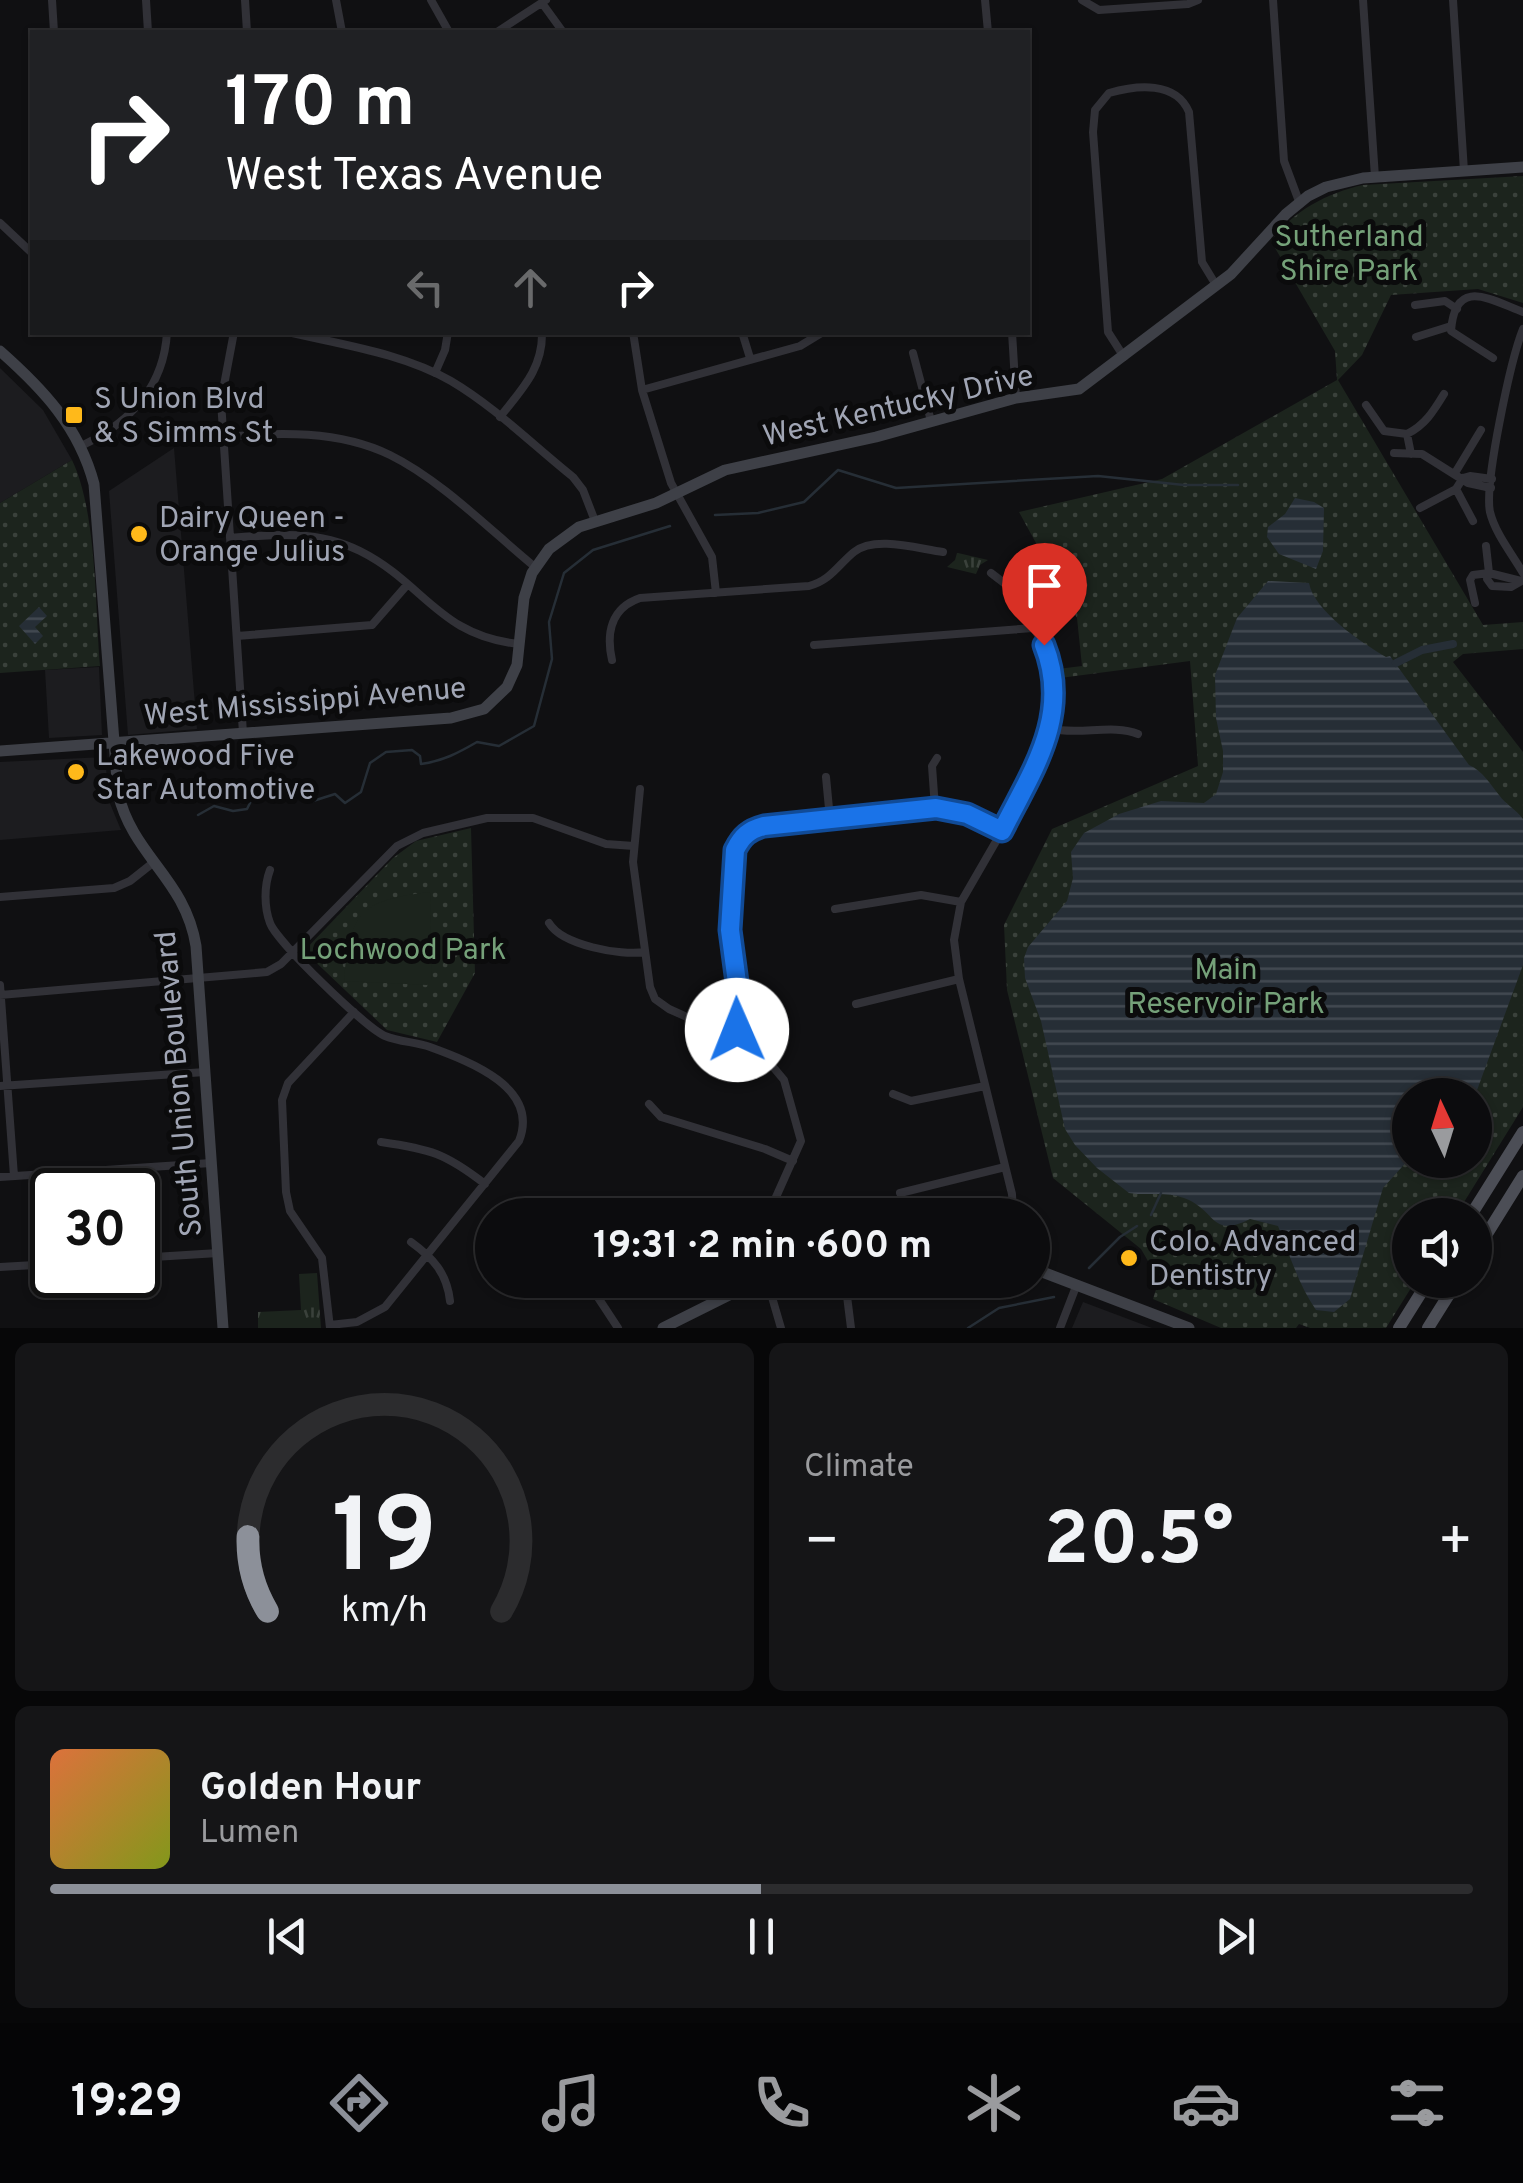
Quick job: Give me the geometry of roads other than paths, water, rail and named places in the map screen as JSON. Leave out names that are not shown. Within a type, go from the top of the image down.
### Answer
[{"type":"main road","points":[[1482,1198],[1523,1132]]},
{"type":"main road","points":[[1492,1225],[1523,1176]]},
{"type":"main road","points":[[1399,1328],[1418,1298]]},
{"type":"main road","points":[[1428,1328],[1447,1298]]},
{"type":"street","points":[[52,0],[54,30]]},
{"type":"street","points":[[146,0],[148,30]]},
{"type":"street","points":[[245,0],[248,30]]},
{"type":"street","points":[[336,0],[342,30]]},
{"type":"street","points":[[431,0],[447,30]]},
{"type":"street","points":[[985,0],[988,30]]},
{"type":"street","points":[[1082,0],[1099,10],[1198,0]]},
{"type":"street","points":[[1273,0],[1284,161],[1300,204]]},
{"type":"street","points":[[1363,0],[1376,178]]},
{"type":"street","points":[[1453,0],[1464,171]]},
{"type":"street","points":[[501,30],[544,1],[561,30]]},
{"type":"street","points":[[1124,357],[1108,332],[1093,120],[1104,98],[1116,91],[1162,88],[1184,101],[1189,112],[1202,262],[1216,286]]},
{"type":"street","name":"West Kentucky Drive","points":[[535,568],[556,542],[595,521],[656,503],[725,470],[876,437],[1016,398],[1079,390],[1247,260],[1275,226],[1300,204],[1334,184],[1523,167]]},
{"type":"street","points":[[0,222],[30,251]]},
{"type":"street","points":[[1492,358],[1454,335],[1451,326],[1457,309],[1466,296],[1476,294],[1523,312]]},
{"type":"street","points":[[1416,305],[1445,302],[1457,309]]},
{"type":"street","points":[[1416,337],[1451,326]]},
{"type":"street","points":[[1486,546],[1487,578],[1492,586],[1512,587],[1523,578],[1494,522],[1490,506],[1512,361],[1523,329]]},
{"type":"street","points":[[80,446],[116,427],[140,404],[162,363],[167,335]]},
{"type":"street","points":[[233,335],[222,385],[243,733]]},
{"type":"street","points":[[301,335],[395,358],[435,373],[474,396],[578,484],[595,521]]},
{"type":"street","points":[[344,345],[346,335]]},
{"type":"street","points":[[435,373],[448,335]]},
{"type":"street","points":[[500,417],[534,374],[542,354],[542,335]]},
{"type":"street","points":[[633,335],[642,390],[676,493],[712,557],[716,593]]},
{"type":"street","points":[[743,335],[750,358]]},
{"type":"street","points":[[642,390],[800,346],[817,335]]},
{"type":"street","points":[[1012,335],[1016,398]]},
{"type":"street","name":"South Union Boulevard","points":[[0,351],[52,401],[80,446],[97,498],[122,810],[136,839],[176,889],[188,912],[196,946],[222,1328]]},
{"type":"street","points":[[913,353],[931,421]]},
{"type":"street","points":[[1366,405],[1384,431],[1407,434],[1428,420],[1444,394]]},
{"type":"street","points":[[1473,521],[1456,489],[1481,430]]},
{"type":"street","points":[[224,437],[300,434],[358,444],[390,455],[429,480],[535,568],[524,598],[519,644],[496,642],[466,631],[363,553],[320,537],[282,534],[230,538]]},
{"type":"street","points":[[1407,434],[1411,454]]},
{"type":"street","points":[[1394,453],[1422,454],[1459,476],[1491,484]]},
{"type":"street","points":[[1420,508],[1456,489]]},
{"type":"street","points":[[612,660],[608,644],[611,625],[631,602],[818,584],[834,574],[854,552],[870,545],[943,552]]},
{"type":"street","points":[[1475,603],[1470,577],[1488,572]]},
{"type":"street","points":[[992,573],[1008,586],[1048,655],[1053,697],[1051,730],[1002,831],[961,902],[954,940],[959,979],[1010,1198]]},
{"type":"street","points":[[237,636],[372,625],[407,585]]},
{"type":"street","points":[[814,645],[1034,628]]},
{"type":"street","name":"West Mississippi Avenue","points":[[0,751],[472,714],[492,704],[512,680],[519,644]]},
{"type":"street","points":[[1051,730],[1128,730],[1138,734]]},
{"type":"street","points":[[936,808],[932,766],[937,758]]},
{"type":"street","points":[[826,777],[830,819]]},
{"type":"street","points":[[640,789],[634,846],[650,987],[668,1010],[734,1038],[769,1059],[784,1080],[800,1141],[776,1198]]},
{"type":"street","points":[[734,1038],[740,1005],[730,930],[731,894],[735,850],[745,834],[764,826],[936,808],[967,814],[1002,831]]},
{"type":"street","points":[[0,994],[267,972],[292,952],[397,846],[423,833],[487,818],[533,818],[606,844],[634,846]]},
{"type":"street","points":[[0,897],[114,888],[130,882],[154,862]]},
{"type":"street","points":[[270,870],[266,886],[269,919],[276,934],[354,1012],[382,1036],[430,1047],[486,1074],[515,1094],[524,1112],[524,1130],[519,1141],[384,1308],[356,1322],[330,1326],[322,1258],[290,1210],[286,1192],[282,1100],[288,1083],[354,1012]]},
{"type":"street","points":[[835,909],[921,895],[961,902]]},
{"type":"street","points":[[549,923],[559,934],[618,954],[645,952]]},
{"type":"street","points":[[856,1004],[959,979]]},
{"type":"street","points":[[0,985],[4,1086],[14,1176]]},
{"type":"street","points":[[4,1086],[205,1072]]},
{"type":"street","points":[[893,1094],[901,1100],[923,1100],[986,1086]]},
{"type":"street","points":[[649,1104],[661,1117],[793,1161]]},
{"type":"street","points":[[382,1142],[426,1148],[450,1157],[485,1184]]},
{"type":"street","points":[[0,1177],[211,1163]]},
{"type":"street","points":[[900,1193],[1005,1167]]},
{"type":"street","points":[[410,1242],[427,1254],[445,1277],[450,1301]]},
{"type":"street","points":[[160,1257],[218,1253]]},
{"type":"street","points":[[0,1268],[30,1266]]},
{"type":"street","points":[[1050,1274],[1190,1328]]},
{"type":"street","points":[[1060,1328],[1077,1284]]},
{"type":"street","points":[[598,1298],[618,1328]]},
{"type":"street","points":[[664,1328],[726,1298]]},
{"type":"street","points":[[775,1298],[781,1328]]},
{"type":"street","points":[[847,1298],[851,1328]]},
{"type":"waterway","points":[[715,515],[758,513],[804,502],[838,470],[896,488],[1098,476],[1184,485],[1238,485]]},
{"type":"waterway","points":[[198,815],[214,806],[233,811],[247,809],[252,799],[308,791],[313,801],[335,794],[345,803],[361,792],[370,763],[386,752],[412,750],[420,756],[421,764],[429,763],[477,742],[499,746],[534,726],[552,659],[549,622],[564,573],[593,550],[670,526]]},
{"type":"waterway","points":[[1396,663],[1422,650],[1453,644]]},
{"type":"waterway","points":[[1151,1215],[1161,1193]]},
{"type":"waterway","points":[[1089,1268],[1137,1226]]},
{"type":"waterway","points":[[968,1328],[999,1308],[1054,1297]]},
{"type":"place","name":"S Union Blvd & S Simms St","points":[[74,415]]},
{"type":"place","name":"Dairy Queen - Orange Julius","points":[[139,534]]},
{"type":"place","name":"Lakewood Five Star Automotive","points":[[76,772]]},
{"type":"place","name":"Colo. Advanced Dentistry","points":[[1129,1258]]},
{"type":"park label","name":"Sutherland Shire Park","points":[[1349,253]]},
{"type":"park label","name":"Lochwood Park","points":[[403,949]]},
{"type":"park label","name":"Main Reservoir Park","points":[[1226,986]]}]
